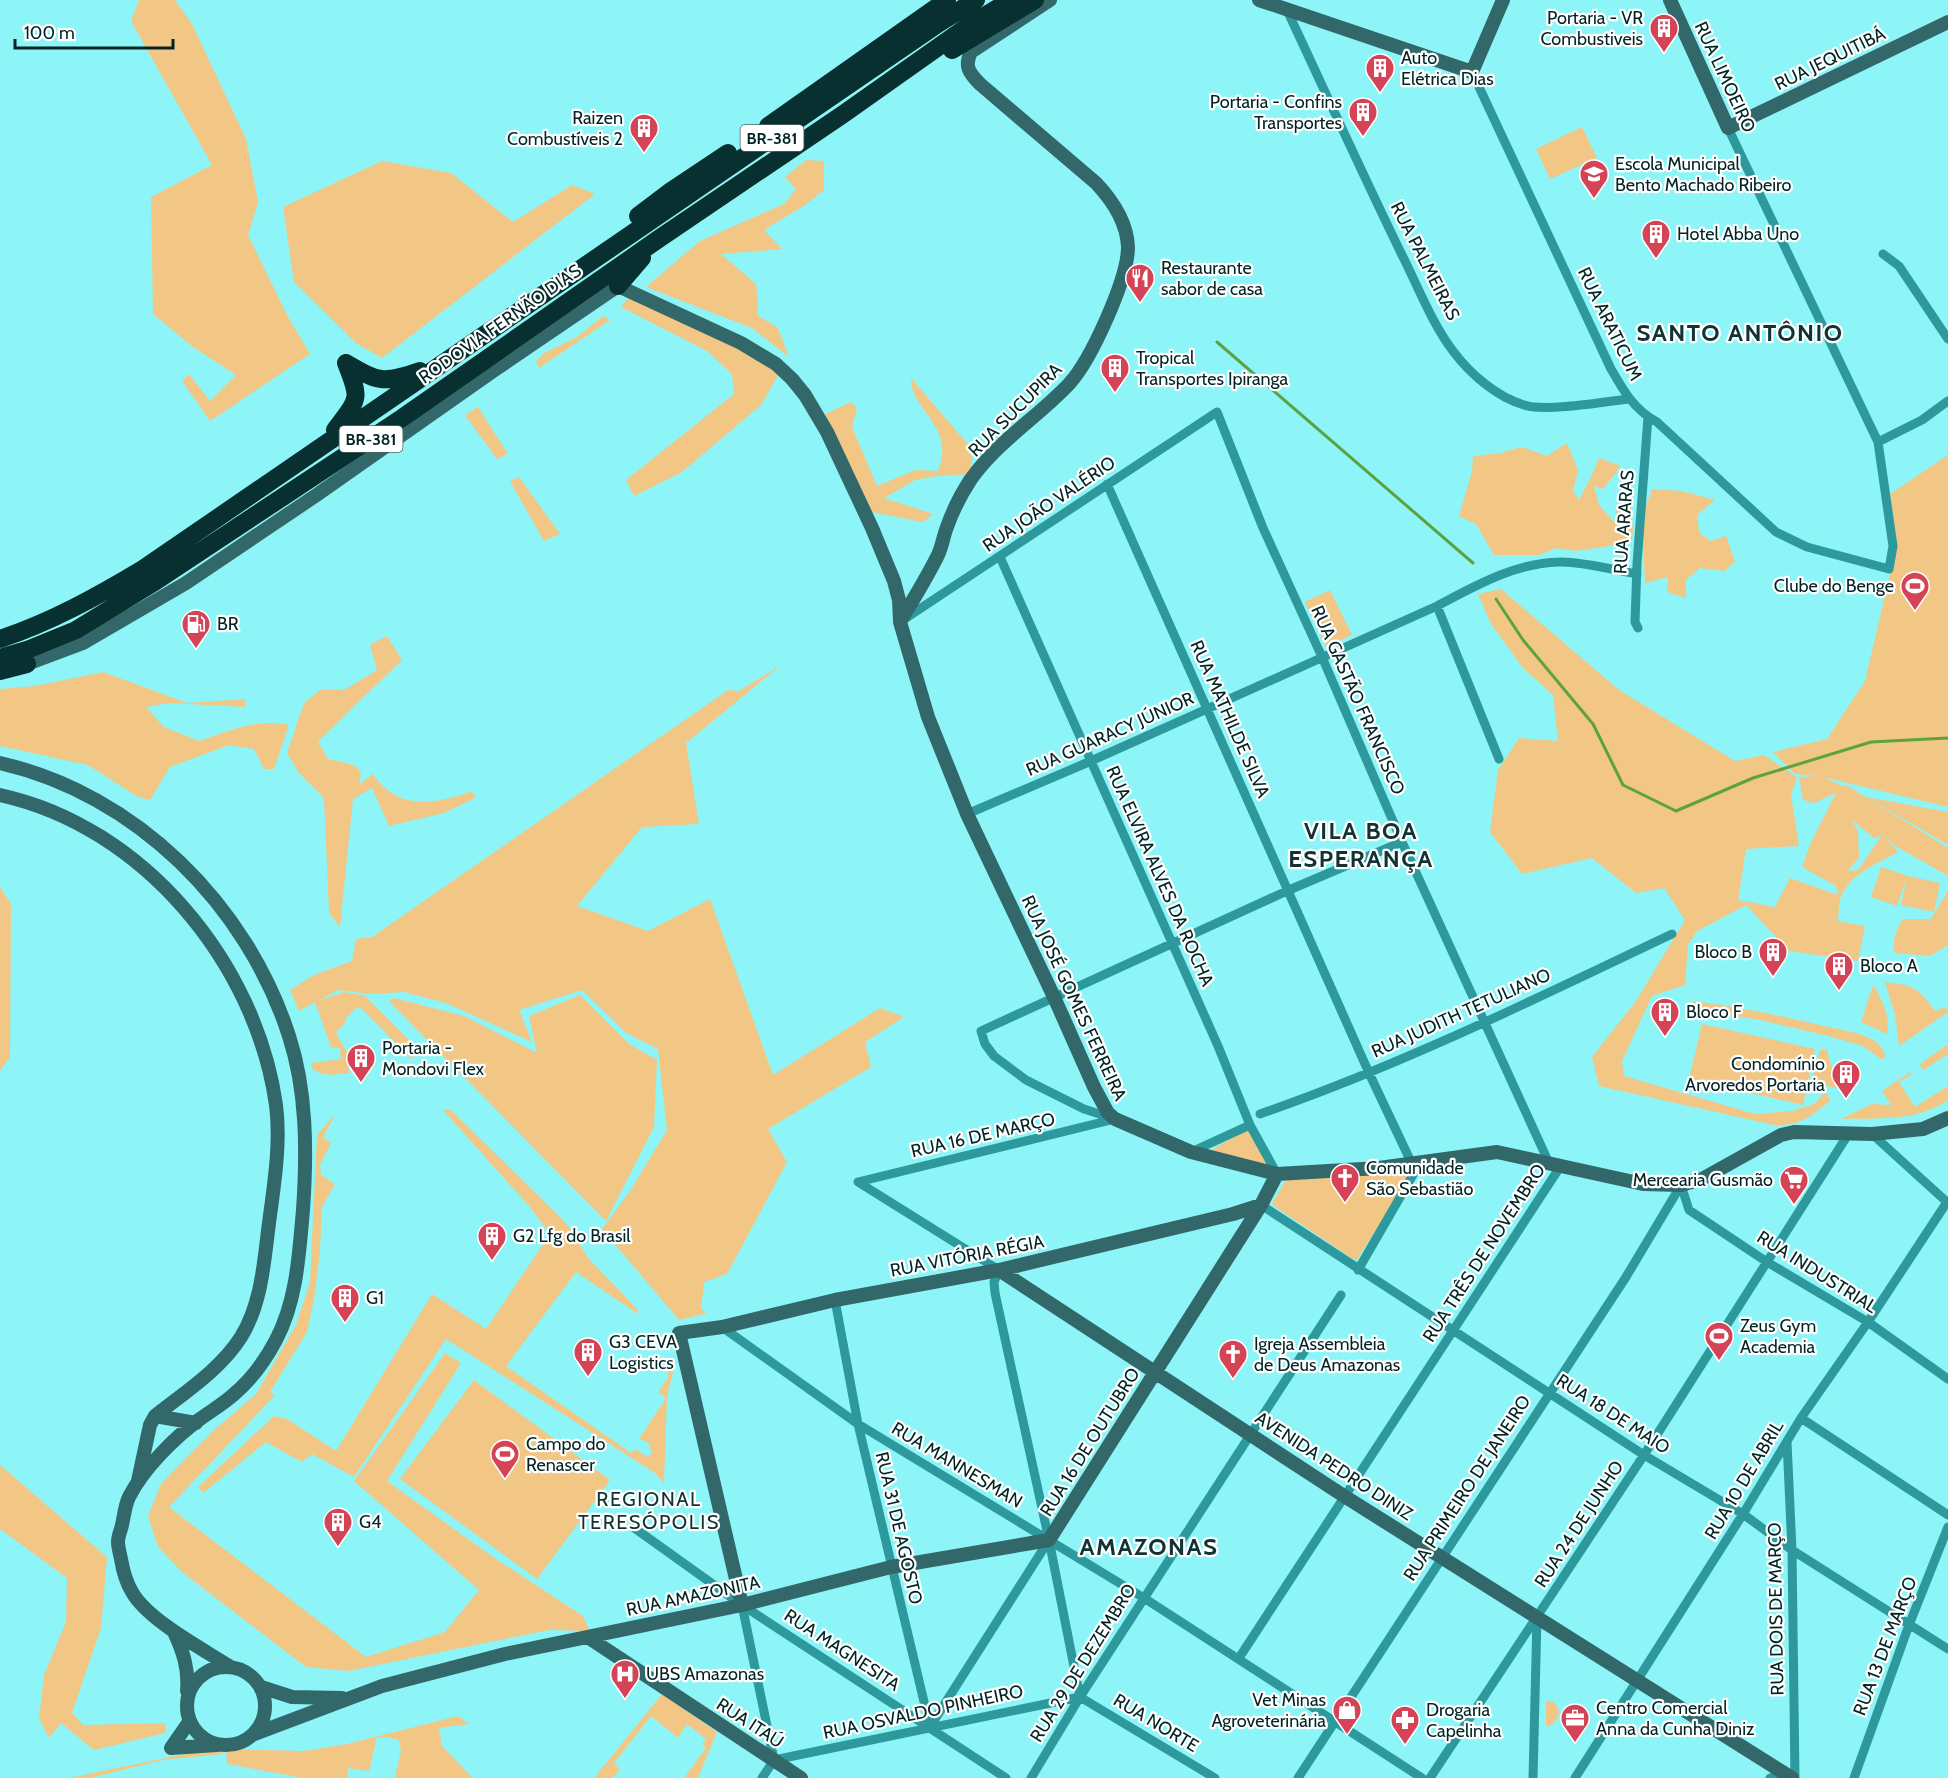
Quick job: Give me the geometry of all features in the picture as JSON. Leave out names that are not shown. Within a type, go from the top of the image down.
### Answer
[{"type":"highway","name":"BR-381","points":[[569,278],[615,234],[671,191],[947,0]]},
{"type":"highway","name":"RODOVIA FERNÃO DIAS","points":[[0,639],[66,612],[143,569],[939,23],[976,0]]},
{"type":"highway","name":"RODOVIA FERNÃO DIAS","points":[[0,658],[27,650],[76,630],[148,587],[402,418],[968,26],[1011,0]]},
{"type":"highway","name":"BR-381","points":[[842,115],[1035,0]]},
{"type":"highway","points":[[618,286],[660,238]]},
{"type":"highway","name":"BR-381","points":[[325,443],[357,398],[356,386],[346,363],[370,378],[383,381],[398,379],[442,364]]},
{"type":"highway","name":"BR-381","points":[[0,671],[27,664]]},
{"type":"street","name":"RUA SUCUPIRA","points":[[900,622],[939,555],[956,502],[972,477],[1008,438],[1069,384],[1084,365],[1117,294],[1128,248],[1123,221],[1109,198],[1096,183],[980,84],[968,69],[967,61],[971,52],[1050,0]]},
{"type":"street","points":[[1259,0],[1472,72],[1503,0]]},
{"type":"street","name":"RUA LIMOEIRO","points":[[1670,0],[1728,128],[1878,442],[1893,546],[1889,569]]},
{"type":"street","name":"RUA PALMEIRAS","points":[[1286,8],[1360,170],[1452,350],[1468,368],[1502,395],[1524,405],[1536,407],[1628,399]]},
{"type":"street","name":"RUA JEQUITIBÁ","points":[[1728,128],[1948,22]]},
{"type":"street","name":"RUA ARATICUM","points":[[1472,72],[1611,369],[1628,399],[1776,532],[1807,547],[1889,569]]},
{"type":"street","points":[[1884,254],[1899,266],[1948,339]]},
{"type":"street","name":"RUA JOSÉ GOMES FERREIRA","points":[[618,286],[741,342],[776,364],[805,394],[837,450],[894,581],[899,600],[900,622],[928,717],[966,814],[1103,1105],[1115,1119],[1191,1152],[1277,1174],[1379,1168],[1497,1152],[1642,1184],[1681,1185],[1702,1179],[1781,1135],[1794,1132],[1872,1134],[1923,1129],[1948,1118]]},
{"type":"street","name":"RODOVIA FERNÃO DIAS","points":[[27,664],[83,642],[186,584],[618,286]]},
{"type":"street","points":[[1878,442],[1922,420],[1948,401]]},
{"type":"street","name":"RUA JOÃO VALÉRIO","points":[[900,622],[1217,412]]},
{"type":"street","name":"RUA GASTÃO FRANCISCO","points":[[1217,412],[1263,528],[1402,842],[1554,1165]]},
{"type":"street","name":"RUA ARARAS","points":[[1638,628],[1635,622],[1637,574],[1648,417]]},
{"type":"street","name":"RUA MATHILDE SILVA","points":[[1107,484],[1370,1073],[1417,1163]]},
{"type":"street","name":"RUA ELVIRA ALVES DA ROCHA","points":[[1000,557],[1173,944],[1250,1125],[1277,1174]]},
{"type":"street","name":"RUA GUARACY JÚNIOR","points":[[966,814],[1091,761],[1437,606],[1471,588],[1526,566],[1560,562],[1637,574]]},
{"type":"street","points":[[1437,606],[1499,759]]},
{"type":"street","points":[[0,764],[43,774],[99,801],[138,825],[182,864],[219,905],[255,956],[290,1036],[297,1065],[304,1120],[305,1182],[294,1294],[278,1337],[265,1360],[233,1395],[169,1447],[138,1483]]},
{"type":"street","points":[[0,795],[19,799],[70,820],[120,848],[150,872],[211,941],[237,987],[255,1028],[270,1073],[276,1107],[277,1143],[266,1246],[259,1290],[252,1313],[242,1336],[225,1358],[205,1377],[154,1416],[150,1425],[138,1483]]},
{"type":"street","points":[[1115,1119],[1083,1109],[1026,1080],[994,1056],[985,1044],[981,1031],[1288,890],[1402,842]]},
{"type":"street","name":"RUA JUDITH TETULIANO","points":[[1260,1114],[1370,1073],[1672,934]]},
{"type":"street","name":"RUA 16 DE MARÇO","points":[[858,1182],[1115,1119]]},
{"type":"street","points":[[1191,1152],[1250,1125]]},
{"type":"street","name":"RUA 24 DE JUNHO","points":[[1430,1778],[1644,1455],[1848,1133]]},
{"type":"street","points":[[1872,1134],[1948,1203]]},
{"type":"street","points":[[1358,1270],[1417,1163]]},
{"type":"street","name":"RUA TRÊS DE NOVEMBRO","points":[[1239,1658],[1454,1329],[1554,1165]]},
{"type":"street","name":"RUA 16 DE OUTUBRO","points":[[930,1726],[1261,1205],[1277,1174]]},
{"type":"street","name":"AVENIDA PEDRO DINIZ","points":[[858,1182],[999,1270],[1344,1496],[1791,1777]]},
{"type":"street","name":"RUA INDUSTRIAL","points":[[1681,1185],[1689,1210],[1767,1262],[1868,1322],[1948,1379]]},
{"type":"street","name":"RUA PRIMEIRO DE JANEIRO","points":[[1298,1778],[1626,1277],[1681,1185]]},
{"type":"street","name":"RUA 10 DE ABRIL","points":[[1575,1778],[1743,1514],[1801,1418],[1948,1203]]},
{"type":"street","name":"RUA 18 DE MAIO","points":[[1261,1205],[1644,1455],[1743,1514],[1792,1550],[1948,1649]]},
{"type":"street","name":"RUA VITÓRIA RÉGIA","points":[[742,1605],[679,1334],[722,1327],[835,1300],[999,1270],[1233,1214],[1261,1205]]},
{"type":"street","points":[[999,1270],[994,1282],[995,1293],[1049,1540],[1080,1697]]},
{"type":"street","name":"RUA 29 DE DEZEMBRO","points":[[1031,1778],[1080,1697],[1341,1295]]},
{"type":"street","name":"RUA 31 DE AGOSTO","points":[[835,1300],[858,1424],[930,1726]]},
{"type":"street","name":"RUA MANNESMAN","points":[[722,1327],[858,1424],[1144,1598],[1422,1778]]},
{"type":"street","points":[[154,1416],[196,1423]]},
{"type":"street","points":[[1801,1418],[1948,1515]]},
{"type":"street","name":"RUA DOIS DE MARÇO","points":[[1787,1440],[1792,1550],[1791,1777]]},
{"type":"street","name":"RUA AMAZONITA","points":[[138,1483],[128,1500],[118,1542],[123,1573],[132,1594],[150,1613],[229,1666],[242,1669],[253,1676],[261,1687],[292,1696],[347,1699]]},
{"type":"street","name":"RUA MAGNESITA","points":[[633,1527],[742,1605],[930,1726],[1006,1778]]},
{"type":"street","name":"RUA 13 DE MARÇO","points":[[1854,1778],[1909,1625],[1948,1527]]},
{"type":"street","name":"RUA AMAZONITA","points":[[189,1722],[171,1748],[231,1745],[242,1742],[252,1735],[382,1686],[505,1654],[742,1605],[891,1567],[1049,1540]]},
{"type":"street","points":[[742,1605],[774,1760],[762,1778]]},
{"type":"street","points":[[1533,1778],[1537,1618]]},
{"type":"street","points":[[173,1630],[182,1649],[186,1668],[186,1705],[189,1722],[202,1737],[219,1745]]},
{"type":"street","name":"RUA ITAÚ","points":[[589,1638],[801,1778]]},
{"type":"street","points":[[186,1705],[188,1692],[204,1672],[216,1667],[229,1666]]},
{"type":"street","points":[[252,1735],[260,1725],[265,1713],[265,1699],[261,1687]]},
{"type":"street","name":"RUA OSVALDO PINHEIRO","points":[[774,1760],[930,1726],[1080,1697]]},
{"type":"street","name":"RUA NORTE","points":[[1080,1697],[1215,1778]]},
{"type":"street","points":[[1770,1778],[1791,1777]]},
{"type":"shaded area","points":[[139,0],[175,0],[192,24],[246,139],[258,202],[248,235],[288,317],[310,354],[210,421],[182,381],[189,374],[210,401],[236,375],[193,347],[153,314],[151,197],[212,165],[131,21]]},
{"type":"shaded area","points":[[1582,127],[1597,158],[1550,179],[1536,149]]},
{"type":"shaded area","points":[[806,160],[824,161],[824,190],[805,205],[764,230],[782,249],[721,254],[756,284],[757,315],[778,328],[789,357],[752,328],[646,287],[700,241],[784,204],[796,189],[785,177]]},
{"type":"shaded area","points":[[382,161],[451,173],[513,222],[572,185],[595,194],[382,358],[356,343],[294,282],[283,207]]},
{"type":"shaded area","points":[[630,296],[735,347],[780,372],[761,405],[682,472],[634,496],[626,480],[734,394],[732,374],[707,351],[621,307]]},
{"type":"shaded area","points":[[603,316],[610,320],[539,368],[536,361],[544,353],[577,337]]},
{"type":"shaded area","points":[[911,378],[973,450],[970,474],[915,480],[884,498],[933,514],[923,522],[872,512],[825,414],[851,402],[857,408],[852,427],[877,486],[916,470],[938,471],[942,455],[941,442],[937,430],[913,390]]},
{"type":"shaded area","points":[[478,407],[508,454],[497,459],[465,415]]},
{"type":"shaded area","points":[[1567,443],[1578,470],[1573,491],[1579,500],[1599,458],[1621,466],[1603,489],[1594,486],[1599,505],[1618,526],[1616,508],[1630,493],[1633,533],[1630,543],[1575,551],[1556,548],[1539,555],[1494,555],[1476,524],[1459,516],[1472,471],[1473,456],[1500,453],[1522,447],[1547,456]]},
{"type":"shaded area","points":[[1948,455],[1948,807],[1823,777],[1848,786],[1948,848],[1948,876],[1894,845],[1883,834],[1898,852],[1858,876],[1845,889],[1839,902],[1838,921],[1865,926],[1858,961],[1789,951],[1746,905],[1697,931],[1688,945],[1685,985],[1652,996],[1622,1061],[1624,1076],[1755,1114],[1792,1111],[1814,1104],[1825,1092],[1831,1100],[1811,1115],[1799,1122],[1774,1125],[1599,1086],[1592,1057],[1636,1001],[1685,920],[1664,888],[1636,893],[1592,858],[1522,874],[1490,832],[1498,770],[1519,738],[1558,741],[1553,695],[1523,668],[1491,624],[1478,594],[1501,589],[1619,690],[1735,761],[1764,755],[1797,777],[1791,795],[1799,846],[1746,849],[1738,900],[1775,907],[1790,878],[1838,895],[1836,886],[1802,867],[1811,842],[1836,793],[1814,803],[1803,800],[1799,777],[1817,776],[1795,774],[1773,752],[1827,739],[1865,681],[1897,544],[1890,494]],"holes":[[[1852,820],[1874,838],[1882,835],[1858,870],[1847,871],[1859,858],[1858,831]]]},
{"type":"shaded area","points":[[519,477],[560,534],[544,541],[510,481]]},
{"type":"shaded area","points":[[1652,489],[1682,491],[1715,500],[1697,515],[1699,532],[1710,541],[1726,536],[1735,562],[1724,571],[1700,568],[1686,580],[1686,598],[1667,592],[1668,577],[1645,583],[1642,518]]},
{"type":"shaded area","points":[[1330,590],[1352,635],[1326,647],[1305,602]]},
{"type":"shaded area","points":[[387,636],[402,660],[318,741],[328,759],[354,765],[361,772],[359,785],[372,774],[389,791],[408,800],[429,802],[472,791],[475,798],[444,813],[389,826],[372,788],[353,799],[340,927],[329,913],[324,798],[299,773],[287,753],[304,703],[320,690],[346,689],[377,670],[370,645]]},
{"type":"shaded area","points":[[781,665],[686,743],[699,824],[642,827],[577,906],[648,931],[710,899],[773,1075],[880,1008],[904,1017],[865,1042],[871,1067],[768,1129],[787,1162],[727,1274],[704,1282],[701,1309],[707,1313],[679,1320],[602,1229],[630,1191],[667,1130],[658,1049],[626,1033],[582,990],[519,1010],[532,1042],[446,1003],[404,992],[369,994],[338,990],[319,1001],[344,992],[365,996],[417,1048],[412,1060],[363,1010],[357,1007],[336,1033],[353,1063],[348,1065],[349,1073],[325,1074],[312,1068],[311,1063],[341,1059],[340,1048],[331,1047],[315,1002],[299,1011],[290,990],[314,975],[352,961],[356,939],[372,937],[728,690],[739,691]]},
{"type":"shaded area","points":[[103,672],[187,703],[245,699],[245,707],[169,703],[146,707],[164,727],[199,741],[254,724],[289,725],[274,769],[264,769],[254,749],[229,745],[170,767],[150,800],[138,797],[88,765],[0,746],[0,689],[35,686]]},
{"type":"shaded area","points":[[1866,797],[1948,812],[1948,845]]},
{"type":"shaded area","points":[[1881,867],[1940,883],[1934,912],[1901,905],[1907,877],[1897,906],[1871,897]]},
{"type":"shaded area","points":[[0,887],[11,904],[10,1057],[0,1071]]},
{"type":"shaded area","points":[[1946,891],[1948,892],[1948,945],[1930,956],[1895,953],[1894,939],[1902,919],[1931,919],[1946,897]]},
{"type":"shaded area","points":[[1885,982],[1915,989],[1935,1011],[1943,1008],[1948,1009],[1948,1012],[1899,1046],[1895,1015]]},
{"type":"shaded area","points":[[1873,985],[1887,1015],[1887,1034],[1861,1022]]},
{"type":"shaded area","points":[[580,995],[629,1044],[657,1060],[654,1127],[606,1221],[389,1001],[394,998],[464,1016],[537,1053],[529,1016]]},
{"type":"shaded area","points":[[1693,1001],[1756,1011],[1857,1034],[1878,1044],[1885,1058],[1881,1059],[1863,1046],[1828,1036],[1760,1020],[1687,1007]]},
{"type":"shaded area","points":[[1702,1024],[1815,1049],[1803,1105],[1689,1079]]},
{"type":"shaded area","points":[[1948,1044],[1948,1054],[1923,1070],[1920,1064]]},
{"type":"shaded area","points":[[1827,1049],[1829,1060],[1840,1083],[1834,1088],[1811,1081],[1820,1050]]},
{"type":"shaded area","points":[[1910,1072],[1912,1074],[1899,1082],[1915,1107],[1948,1086],[1948,1100],[1936,1107],[1910,1115],[1841,1119],[1872,1104],[1891,1105],[1882,1091]]},
{"type":"shaded area","points":[[442,1109],[451,1110],[567,1224],[588,1258],[638,1310],[638,1314],[576,1272],[506,1366],[631,1453],[635,1449],[648,1457],[652,1453],[648,1442],[639,1439],[666,1398],[658,1392],[668,1378],[669,1366],[673,1372],[667,1396],[664,1483],[655,1473],[446,1339],[354,1477],[312,1454],[302,1462],[266,1442],[203,1493],[198,1487],[274,1416],[287,1419],[336,1451],[432,1294],[486,1329],[550,1234],[529,1206]]},
{"type":"shaded area","points":[[336,1113],[323,1137],[331,1143],[320,1165],[321,1175],[335,1184],[322,1207],[320,1251],[314,1300],[307,1332],[270,1392],[275,1395],[169,1507],[366,1657],[445,1632],[479,1590],[354,1481],[445,1353],[461,1363],[387,1481],[493,1557],[583,1616],[590,1631],[549,1630],[348,1671],[306,1667],[182,1572],[158,1547],[148,1516],[161,1484],[214,1430],[256,1394],[296,1325],[310,1282],[317,1135]]},
{"type":"shaded area","points":[[1247,1128],[1269,1166],[1209,1152]]},
{"type":"shaded area","points":[[1411,1166],[1413,1172],[1356,1261],[1272,1203],[1288,1177]]},
{"type":"shaded area","name":"Campo do Renascer","points":[[474,1380],[610,1480],[537,1579],[400,1479]]},
{"type":"shaded area","points":[[0,1465],[107,1557],[101,1628],[72,1713],[83,1725],[166,1723],[165,1733],[94,1750],[61,1723],[49,1738],[39,1719],[44,1675],[66,1622],[67,1578],[0,1529]]},
{"type":"shaded area","points":[[662,1694],[717,1732],[698,1778],[684,1778],[706,1748],[702,1744],[706,1739],[687,1724],[678,1738],[651,1716],[614,1763],[620,1770],[612,1778],[594,1778]]},
{"type":"shaded area","points":[[1546,1701],[1553,1701],[1559,1713],[1552,1725],[1546,1726]]},
{"type":"shaded area","points":[[458,1716],[469,1724],[439,1728],[442,1746],[473,1778],[395,1778],[401,1750],[398,1739],[377,1737],[369,1771],[347,1768],[348,1778],[303,1778],[227,1764],[226,1748],[222,1754],[163,1760],[90,1778],[68,1778],[239,1743],[227,1749],[303,1751],[347,1744]]},
{"type":"waterway","points":[[1217,342],[1473,563]]},
{"type":"waterway","points":[[1496,599],[1523,640],[1593,724],[1623,785],[1676,811],[1753,778],[1871,742],[1948,738]]},
{"type":"place","name":"Portaria - VR Combustiveis","points":[[1664,54]]},
{"type":"place","name":"Auto Elétrica Dias","points":[[1380,94]]},
{"type":"place","name":"Portaria - Confins Transportes","points":[[1363,138]]},
{"type":"place","name":"Raizen Combustíveis 2","points":[[644,154]]},
{"type":"place","name":"Escola Municipal Bento Machado Ribeiro","points":[[1594,200]]},
{"type":"place","name":"Hotel Abba Uno","points":[[1656,260]]},
{"type":"place","name":"Restaurante sabor de casa","points":[[1140,304]]},
{"type":"place","name":"Tropical Transportes Ipiranga","points":[[1115,394]]},
{"type":"place","name":"Clube do Benge","points":[[1915,612]]},
{"type":"place","name":"BR","points":[[196,650]]},
{"type":"place","name":"Bloco B","points":[[1773,978]]},
{"type":"place","name":"Bloco A","points":[[1839,992]]},
{"type":"place","name":"Bloco F","points":[[1665,1038]]},
{"type":"place","name":"Portaria - Mondovi Flex","points":[[361,1084]]},
{"type":"place","name":"Condomínio Arvoredos Portaria","points":[[1846,1100]]},
{"type":"place","name":"Comunidade São Sebastião","points":[[1345,1204]]},
{"type":"place","name":"Mercearia Gusmão","points":[[1794,1206]]},
{"type":"place","name":"G2 Lfg do Brasil","points":[[492,1262]]},
{"type":"place","name":"G1","points":[[345,1324]]},
{"type":"place","name":"Zeus Gym Academia","points":[[1719,1362]]},
{"type":"place","name":"G3 CEVA Logistics","points":[[588,1378]]},
{"type":"place","name":"Igreja Assembleia de Deus Amazonas","points":[[1233,1380]]},
{"type":"place","name":"Campo do Renascer","points":[[505,1480]]},
{"type":"place","name":"G4","points":[[338,1548]]},
{"type":"place","name":"UBS Amazonas","points":[[625,1700]]},
{"type":"place","name":"Vet Minas Agroveterinária","points":[[1347,1736]]},
{"type":"place","name":"Centro Comercial Anna da Cunha Diniz","points":[[1575,1744]]},
{"type":"place","name":"Drogaria Capelinha","points":[[1405,1746]]},
{"type":"district","name":"SANTO ANTÔNIO","points":[[1740,333]]},
{"type":"district","name":"VILA BOA ESPERANÇA","points":[[1361,845]]},
{"type":"district","name":"REGIONAL TERESÓPOLIS","points":[[649,1510]]},
{"type":"district","name":"AMAZONAS","points":[[1149,1547]]}]
